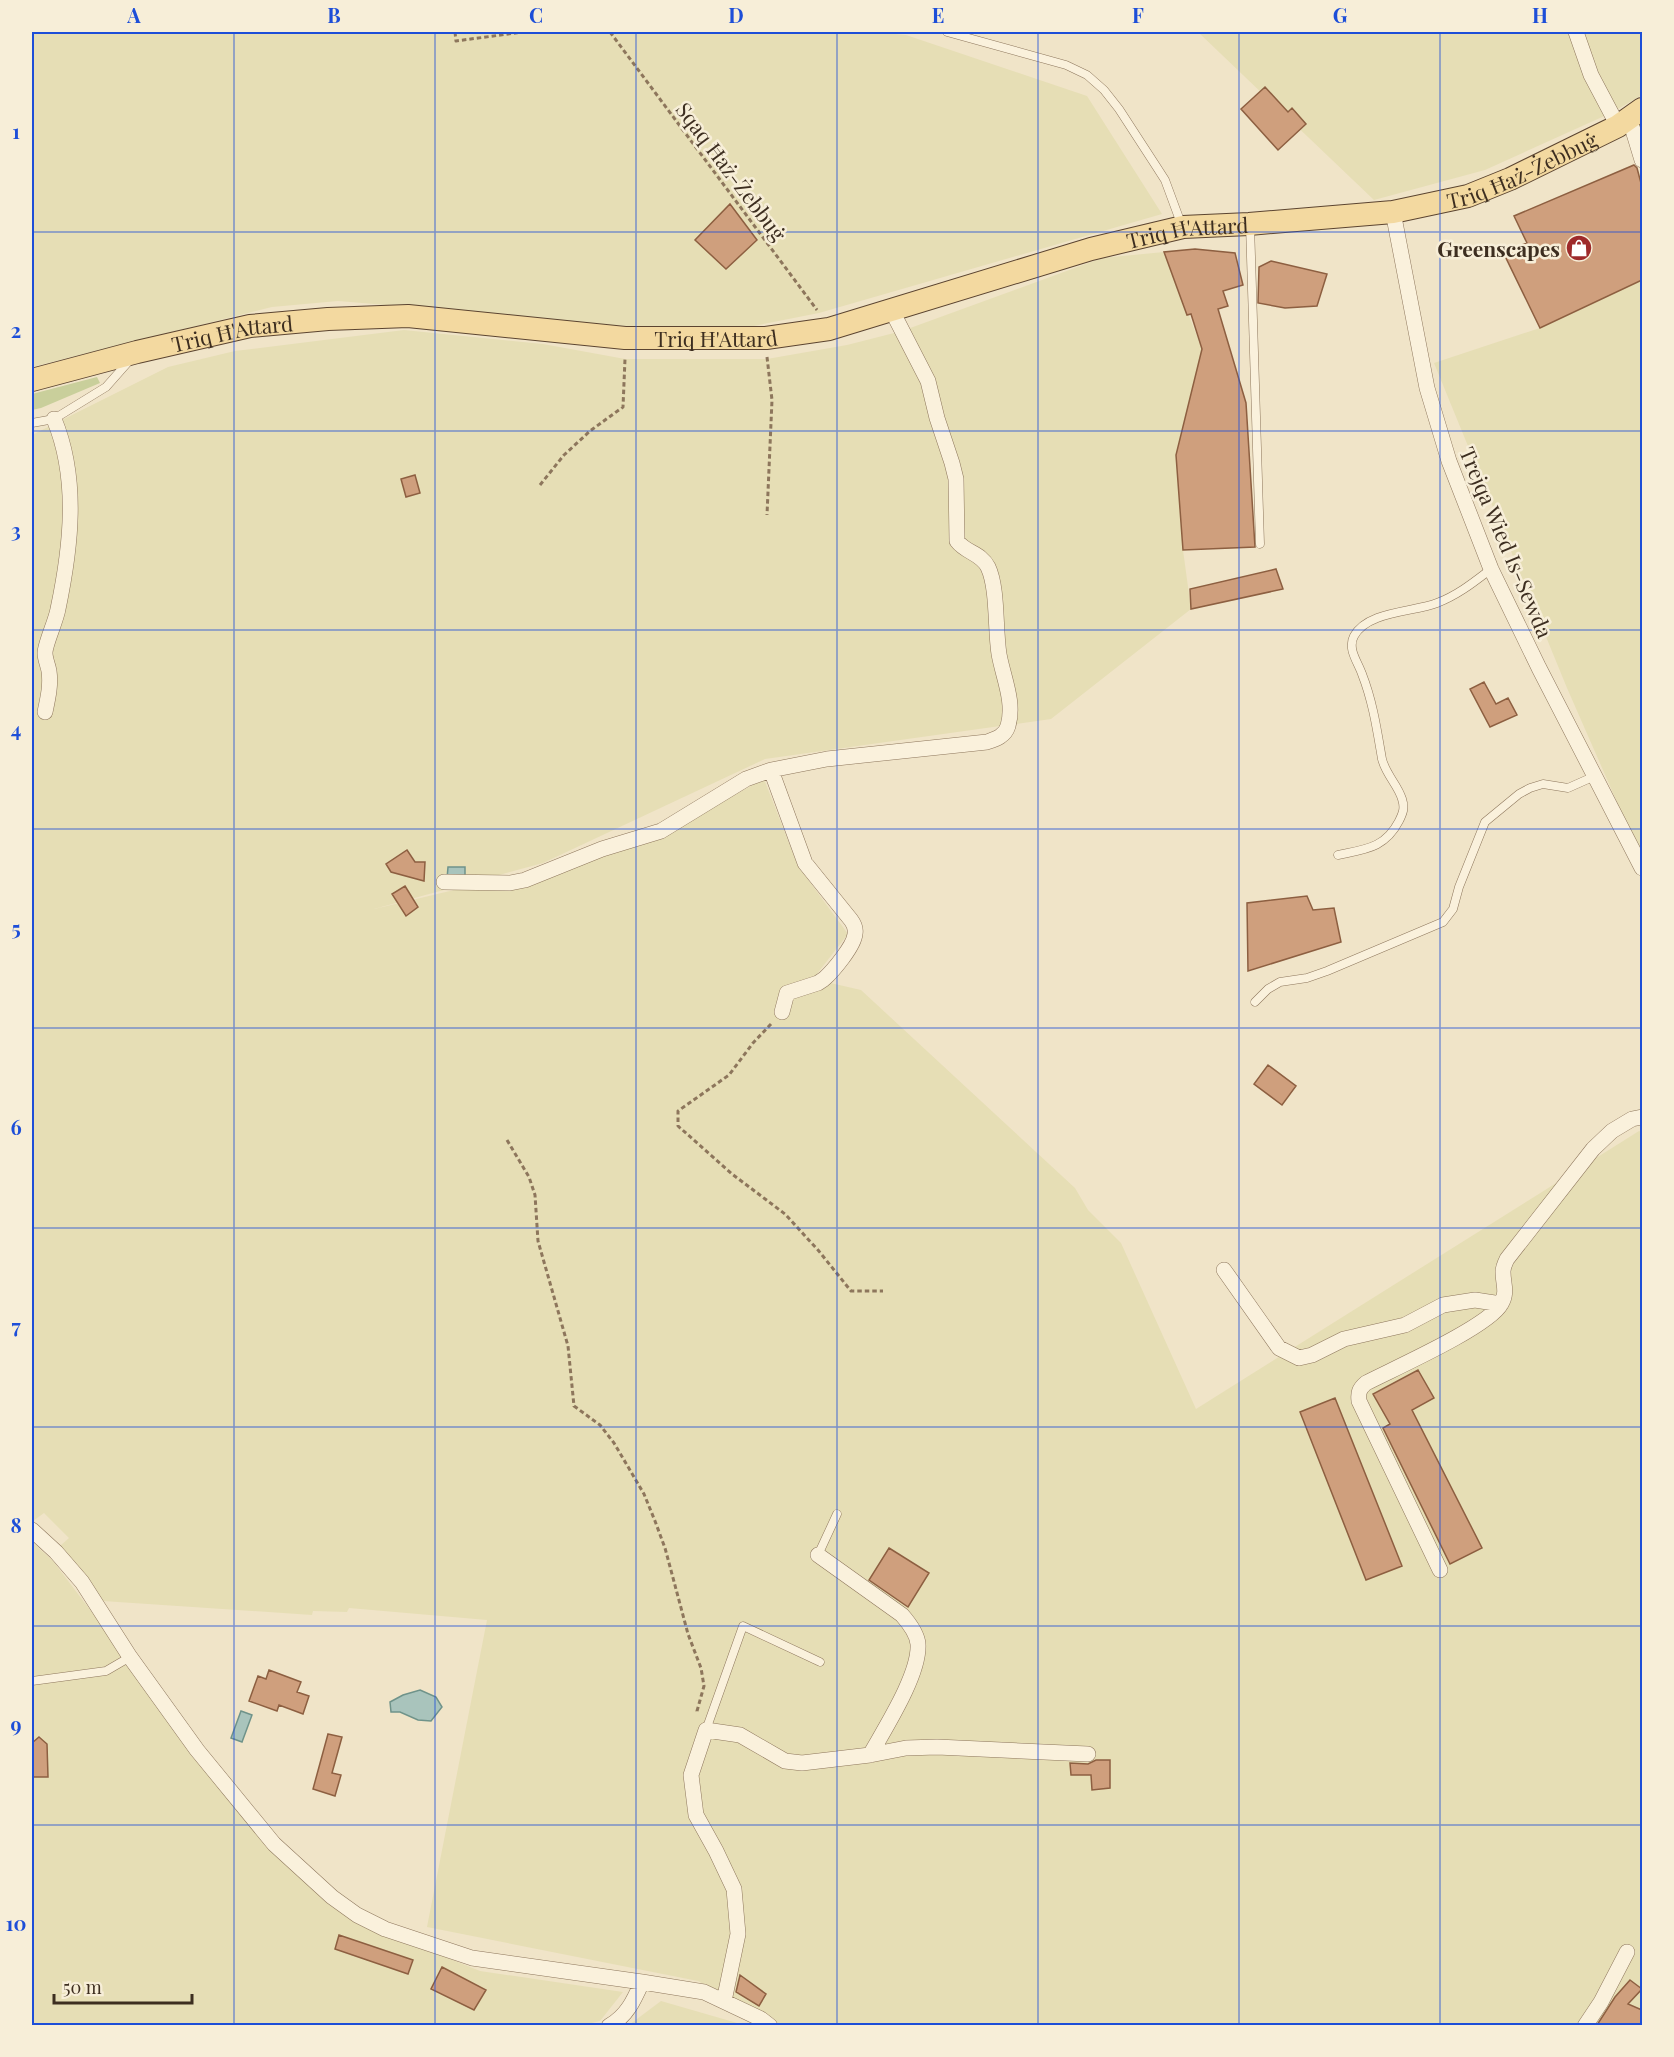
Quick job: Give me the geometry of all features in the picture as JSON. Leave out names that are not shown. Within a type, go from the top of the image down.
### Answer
[{"type":"main road","name":"Triq Ħaż-Żebbuġ","points":[[1393,212],[1468,196],[1510,179],[1630,117]]},
{"type":"main road","name":"Triq Ħ'Attard","points":[[32,380],[137,352],[250,326],[328,318],[408,316],[625,338],[766,338],[829,329],[1091,249],[1183,227],[1393,212]]},
{"type":"street","points":[[1576,32],[1591,75],[1630,117],[1642,160]]},
{"type":"street","name":"Trejqa Wied Is-Sewda","points":[[1393,212],[1432,410],[1449,461],[1491,568],[1539,668],[1642,868]]},
{"type":"street","points":[[444,882],[510,883],[525,880],[609,846],[661,831],[746,778],[771,770],[827,759],[987,742],[996,739],[1007,729],[1009,699],[999,653],[992,577],[985,561],[962,548],[957,542],[956,479],[952,464],[928,381],[892,311]]},
{"type":"street","points":[[45,712],[50,689],[45,652],[57,612],[66,565],[70,518],[68,468],[63,439],[54,419]]},
{"type":"street","points":[[771,770],[802,855],[810,869],[855,927],[855,935],[846,951],[824,979],[787,993],[782,1012]]},
{"type":"street","points":[[1440,1570],[1359,1401],[1360,1388],[1475,1327],[1494,1314],[1501,1304],[1506,1285],[1502,1272],[1507,1259],[1593,1149],[1612,1131],[1632,1119],[1642,1117]]},
{"type":"street","points":[[1224,1270],[1279,1348],[1299,1358],[1312,1355],[1344,1339],[1405,1325],[1443,1305],[1475,1300],[1501,1304]]},
{"type":"street","points":[[32,1530],[56,1552],[82,1582],[130,1657],[197,1750],[274,1844],[333,1897],[357,1915],[385,1929],[472,1958],[704,1992],[770,2025]]},
{"type":"street","points":[[818,1555],[902,1615],[913,1628],[918,1643],[916,1658],[903,1697],[870,1755]]},
{"type":"street","points":[[724,2001],[738,1934],[734,1889],[696,1815],[691,1775],[706,1730],[740,1735],[785,1761],[802,1763],[906,1748],[938,1747],[1088,1754]]},
{"type":"street","points":[[1585,2025],[1601,2002],[1627,1952]]},
{"type":"street","points":[[609,2025],[631,2006],[642,1982]]},
{"type":"lane","points":[[947,32],[1066,65],[1087,75],[1104,90],[1119,109],[1165,180],[1183,227]]},
{"type":"lane","points":[[1250,224],[1260,543]]},
{"type":"lane","points":[[32,423],[54,419],[106,387],[137,352]]},
{"type":"lane","points":[[1338,855],[1375,847],[1388,838],[1404,811],[1402,798],[1388,776],[1383,760],[1374,710],[1352,653],[1353,638],[1360,627],[1374,619],[1435,604],[1458,594],[1491,568]]},
{"type":"lane","points":[[1255,1002],[1268,989],[1280,982],[1307,978],[1327,971],[1443,922],[1453,909],[1459,887],[1485,822],[1519,794],[1530,788],[1543,784],[1568,788],[1595,775]]},
{"type":"lane","points":[[818,1555],[837,1514]]},
{"type":"lane","points":[[706,1730],[743,1626],[820,1662]]},
{"type":"lane","points":[[32,1681],[106,1671],[130,1657]]},
{"type":"path","points":[[456,32],[456,41],[523,32]]},
{"type":"path","name":"Sqaq Ħaż-Żebbuġ","points":[[610,32],[829,329]]},
{"type":"path","points":[[540,485],[564,455],[590,431],[623,407],[625,338]]},
{"type":"path","points":[[766,338],[772,400],[770,488],[767,515]]},
{"type":"path","points":[[782,1012],[753,1043],[729,1075],[678,1111],[678,1126],[732,1174],[785,1214],[851,1291],[883,1291]]},
{"type":"path","points":[[507,1140],[529,1177],[535,1195],[538,1241],[568,1346],[574,1406],[600,1425],[614,1443],[644,1494],[665,1548],[688,1634],[701,1668],[704,1686],[697,1711],[706,1730]]},
{"type":"shaded area","points":[[32,32],[874,32],[906,35],[1087,96],[1162,214],[819,313],[723,332],[547,321],[494,314],[338,301],[272,307],[32,367]]},
{"type":"shaded area","points":[[1198,32],[1642,32],[1642,95],[1611,113],[1485,170],[1374,200]]},
{"type":"shaded area","points":[[1164,252],[1202,349],[1183,550],[1191,609],[1051,719],[765,759],[543,863],[374,909],[640,846],[764,779],[798,866],[848,934],[813,979],[861,990],[1075,1188],[1088,1210],[1121,1243],[1196,1409],[1639,1131],[1642,1132],[1642,2025],[776,2025],[698,1981],[427,1927],[487,1620],[349,1608],[347,1612],[313,1611],[312,1615],[103,1601],[60,1546],[69,1538],[44,1513],[33,1521],[32,1519],[32,435],[168,367],[235,351],[404,330],[543,344],[625,359],[767,359],[847,345],[902,331],[1102,258]]},
{"type":"shaded area","points":[[1642,280],[1642,859],[1567,688],[1434,363],[1540,328]]},
{"type":"shaded area","points":[[32,1542],[53,1561],[260,1834],[349,1918],[480,1971],[623,1992],[600,2021],[580,2026],[32,2025]]},
{"type":"shaded area","points":[[661,2001],[744,2025],[629,2025]]},
{"type":"green space","points":[[97,377],[100,383],[32,410],[32,394]]},
{"type":"water","points":[[448,867],[465,867],[465,879],[447,879]]},
{"type":"water","points":[[420,1690],[436,1697],[442,1707],[431,1721],[418,1720],[400,1712],[391,1712],[390,1702]]},
{"type":"water","points":[[241,1711],[252,1715],[242,1742],[231,1738]]},
{"type":"building","points":[[1265,87],[1288,112],[1292,108],[1306,124],[1278,150],[1241,109]]},
{"type":"building","name":"Greenscapes","points":[[1634,165],[1642,187],[1642,280],[1540,328],[1503,252],[1527,243],[1514,216]]},
{"type":"building","points":[[730,204],[757,240],[726,269],[695,240]]},
{"type":"building","points":[[1195,249],[1235,253],[1243,285],[1223,291],[1228,306],[1218,309],[1246,403],[1255,547],[1183,550],[1176,455],[1202,349],[1191,314],[1187,315],[1164,252]]},
{"type":"building","points":[[1271,261],[1327,274],[1317,306],[1285,308],[1258,303],[1259,267]]},
{"type":"building","points":[[415,475],[420,493],[406,497],[401,479]]},
{"type":"building","points":[[1276,569],[1283,589],[1191,609],[1190,589]]},
{"type":"building","points":[[1484,682],[1496,704],[1508,698],[1517,715],[1490,727],[1470,689]]},
{"type":"building","points":[[407,850],[415,862],[425,862],[424,881],[391,872],[386,864]]},
{"type":"building","points":[[405,886],[418,907],[406,916],[392,894]]},
{"type":"building","points":[[1307,896],[1313,910],[1334,908],[1341,942],[1248,971],[1247,903]]},
{"type":"building","points":[[1268,1065],[1296,1086],[1282,1105],[1254,1084]]},
{"type":"building","points":[[1418,1370],[1434,1398],[1412,1410],[1482,1548],[1450,1564],[1383,1428],[1390,1424],[1373,1394]]},
{"type":"building","points":[[1335,1398],[1402,1566],[1366,1580],[1300,1412]]},
{"type":"building","points":[[889,1548],[929,1573],[908,1607],[869,1580]]},
{"type":"building","points":[[269,1670],[301,1682],[297,1692],[309,1696],[303,1714],[279,1705],[277,1711],[249,1701],[258,1676],[266,1679]]},
{"type":"building","points":[[328,1734],[342,1737],[332,1773],[341,1775],[335,1796],[313,1789]]},
{"type":"building","points":[[39,1737],[47,1744],[48,1777],[32,1777],[32,1743]]},
{"type":"building","points":[[1096,1760],[1110,1760],[1110,1788],[1092,1790],[1091,1775],[1071,1775],[1070,1763],[1088,1764]]},
{"type":"building","points":[[339,1935],[413,1960],[408,1974],[335,1949]]},
{"type":"building","points":[[442,1967],[486,1990],[474,2010],[431,1989]]},
{"type":"building","points":[[740,1975],[766,1994],[759,2006],[736,1992]]},
{"type":"building","points":[[1630,1980],[1642,1989],[1628,2004],[1642,2010],[1642,2025],[1597,2025],[1615,1997]]},
{"type":"place","name":"Greenscapes","points":[[1579,248]]}]
